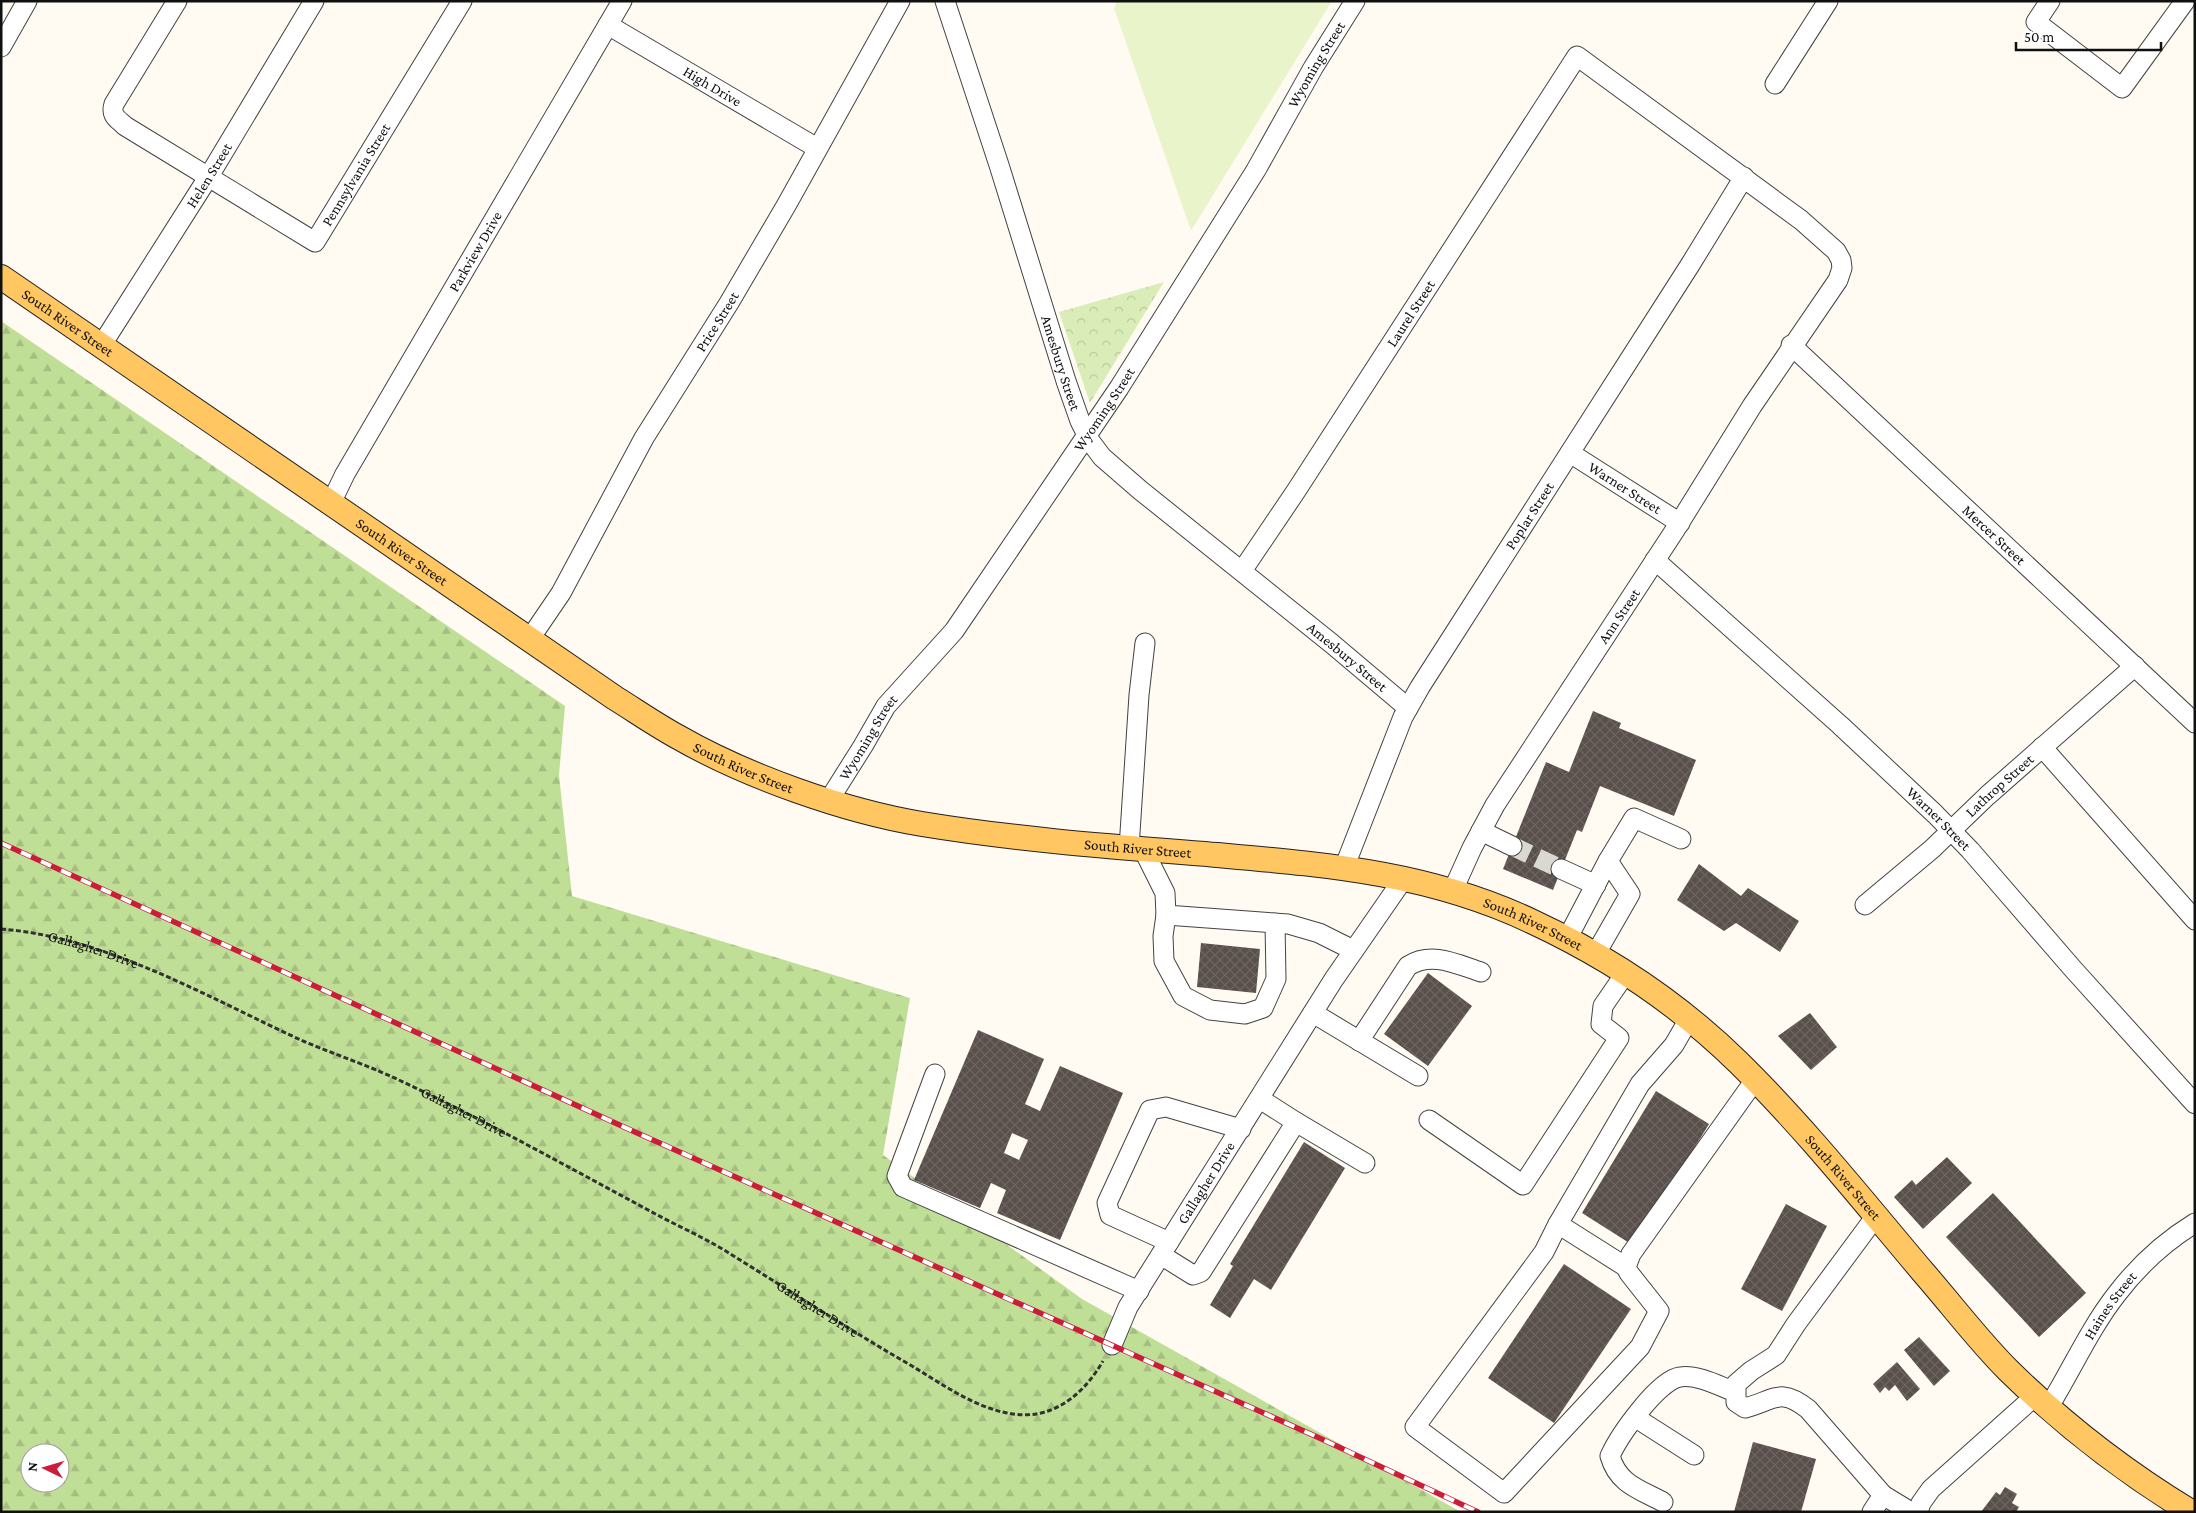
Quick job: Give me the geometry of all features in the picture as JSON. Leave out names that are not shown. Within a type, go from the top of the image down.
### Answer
[{"type":"main road","name":"South River Street","points":[[1,277],[615,698],[680,738],[729,763],[829,800],[878,815],[919,824],[988,834],[1344,868],[1404,878],[1453,890],[1533,922],[1595,955],[1626,974],[1689,1019],[1738,1062],[1801,1129],[2004,1366],[2042,1402],[2136,1477],[2191,1512]]},
{"type":"street","points":[[1,47],[27,1]]},
{"type":"street","points":[[178,1],[112,110],[114,116],[125,126],[209,176]]},
{"type":"street","name":"Helen Street","points":[[101,346],[209,176],[314,1]]},
{"type":"street","name":"Pennsylvania Street","points":[[209,176],[315,242],[462,1]]},
{"type":"street","name":"Parkview Drive","points":[[330,503],[622,1]]},
{"type":"street","name":"Price Street","points":[[529,640],[561,593],[644,438],[729,303],[900,1]]},
{"type":"street","name":"Amesbury Street","points":[[945,1],[999,165],[1066,381],[1086,434],[1097,451],[1113,468],[1408,708]]},
{"type":"street","name":"Wyoming Street","points":[[829,800],[864,746],[886,706],[954,631],[1119,388],[1256,170],[1313,68],[1355,1]]},
{"type":"street","points":[[1775,84],[1828,1]]},
{"type":"street","points":[[2050,1],[2036,22],[2122,88],[2185,1]]},
{"type":"street","name":"High Drive","points":[[608,25],[817,148]]},
{"type":"street","name":"Laurel Street","points":[[1242,572],[1577,56],[1744,177]]},
{"type":"street","name":"Ann Street","points":[[1453,890],[1481,831],[1534,743],[1680,523],[1791,346],[1838,280],[1842,268],[1841,260],[1836,251],[1801,220],[1744,177]]},
{"type":"street","name":"Poplar Street","points":[[1344,868],[1408,708],[1744,177]]},
{"type":"street","name":"Mercer Street","points":[[1791,346],[2195,723]]},
{"type":"street","name":"Warner Street","points":[[1570,453],[1680,523]]},
{"type":"street","name":"Warner Street","points":[[1656,560],[1847,732],[1951,831],[2195,1104]]},
{"type":"street","points":[[1145,642],[1139,695],[1136,848],[1165,893],[1164,961],[1182,996],[1210,1010],[1245,1014],[1263,1008],[1276,979],[1275,923]]},
{"type":"street","name":"Lathrop Street","points":[[1865,905],[1951,831],[2042,747],[2135,666]]},
{"type":"street","points":[[2042,747],[2195,920]]},
{"type":"street","points":[[1567,940],[1608,862],[1634,818],[1681,839]]},
{"type":"street","points":[[1481,831],[1512,846]]},
{"type":"street","points":[[1595,955],[1630,894],[1608,862]]},
{"type":"street","points":[[1561,869],[1596,885]]},
{"type":"street","name":"Gallagher Drive","points":[[1112,1345],[1128,1307],[1313,1013],[1404,878]]},
{"type":"street","points":[[1166,915],[1288,924],[1319,933],[1354,950]]},
{"type":"street","points":[[1359,1041],[1408,966],[1418,960],[1437,958],[1481,972]]},
{"type":"street","points":[[1428,1120],[1523,1185],[1618,1038],[1601,1024],[1602,1006],[1626,974]]},
{"type":"street","points":[[1313,1013],[1418,1076]]},
{"type":"street","points":[[1558,1224],[1629,1261],[1659,1311],[1640,1346],[1504,1493],[1415,1427],[1544,1252],[1558,1224],[1640,1084],[1674,1045],[1689,1019]]},
{"type":"street","points":[[935,1074],[897,1176],[903,1187],[1139,1290]]},
{"type":"street","points":[[1629,1261],[1755,1080]]},
{"type":"street","points":[[1260,1098],[1365,1163]]},
{"type":"street","points":[[1241,1129],[1166,1107],[1150,1110],[1108,1203],[1110,1215],[1165,1248],[1193,1275],[1201,1272],[1296,1122]]},
{"type":"street","points":[[1876,1216],[1796,1324],[1776,1355],[1750,1371],[1736,1384],[1736,1402],[1745,1408],[1779,1396],[1794,1398],[1808,1409],[1883,1495],[1911,1512]]},
{"type":"street","name":"Haines Street","points":[[1918,1512],[1921,1503],[1931,1489],[2042,1402],[2129,1278],[2152,1255],[2195,1222]]},
{"type":"street","points":[[1663,1502],[1623,1480],[1614,1470],[1610,1456],[1615,1444],[1657,1390],[1670,1379],[1682,1376],[1701,1379],[1735,1392]]},
{"type":"street","points":[[1636,1418],[1694,1455]]},
{"type":"street","points":[[1872,1512],[1883,1495]]},
{"type":"path","name":"Gallagher Drive","points":[[1,929],[49,937],[132,963],[306,1042],[399,1080],[568,1165],[729,1253],[845,1327],[960,1394],[985,1406],[1023,1416],[1059,1408],[1087,1385],[1112,1345]]},
{"type":"green space","points":[[1117,1],[1332,1],[1191,231],[1114,8]]},
{"type":"green space","points":[[1164,282],[1090,403],[1059,312]]},
{"type":"green space","points":[[1,321],[565,706],[559,775],[572,896],[910,998],[883,1155],[1082,1299],[1461,1512],[1,1512]]},
{"type":"building","points":[[1593,711],[1621,723],[1619,728],[1696,760],[1674,816],[1600,786],[1582,832],[1577,830],[1553,890],[1503,869],[1546,762],[1569,772]]},
{"type":"building","points":[[1699,864],[1741,896],[1748,888],[1799,921],[1780,952],[1736,923],[1724,931],[1677,900]]},
{"type":"building","points":[[1201,943],[1260,949],[1256,993],[1197,987]]},
{"type":"building","points":[[1428,973],[1472,1006],[1428,1066],[1384,1034]]},
{"type":"building","points":[[1810,1013],[1837,1047],[1811,1070],[1778,1036]]},
{"type":"building","points":[[978,1030],[1044,1059],[1025,1104],[1040,1111],[1060,1066],[1123,1093],[1060,1240],[997,1213],[1006,1190],[991,1183],[980,1208],[914,1180]],"holes":[[[1012,1133],[1028,1140],[1019,1160],[1004,1153]]]},
{"type":"building","points":[[1656,1091],[1709,1124],[1634,1246],[1582,1213]]},
{"type":"building","points":[[1304,1142],[1345,1168],[1271,1290],[1254,1279],[1230,1318],[1210,1305],[1233,1266],[1230,1264]]},
{"type":"building","points":[[1947,1157],[1972,1183],[1923,1229],[1894,1197],[1912,1180],[1916,1185]]},
{"type":"building","points":[[1993,1193],[2086,1293],[2039,1337],[1946,1237]]},
{"type":"building","points":[[1786,1204],[1827,1226],[1782,1311],[1741,1289]]},
{"type":"building","points":[[1564,1264],[1631,1309],[1554,1423],[1488,1378]]},
{"type":"building","points":[[1919,1337],[1950,1371],[1934,1386],[1904,1350]]},
{"type":"building","points":[[1897,1362],[1920,1389],[1907,1401],[1895,1385],[1889,1391],[1885,1387],[1880,1393],[1873,1384]]},
{"type":"building","points":[[1753,1442],[1816,1459],[1801,1512],[1734,1512]]},
{"type":"building","points":[[2005,1487],[2017,1494],[2012,1503],[2019,1507],[2016,1512],[1981,1512],[1996,1492],[2000,1495]]},
{"type":"tunnel","points":[[1512,846],[1561,869]]},
{"type":"railway","points":[[1,843],[635,1132],[1315,1436],[1478,1512]]}]
